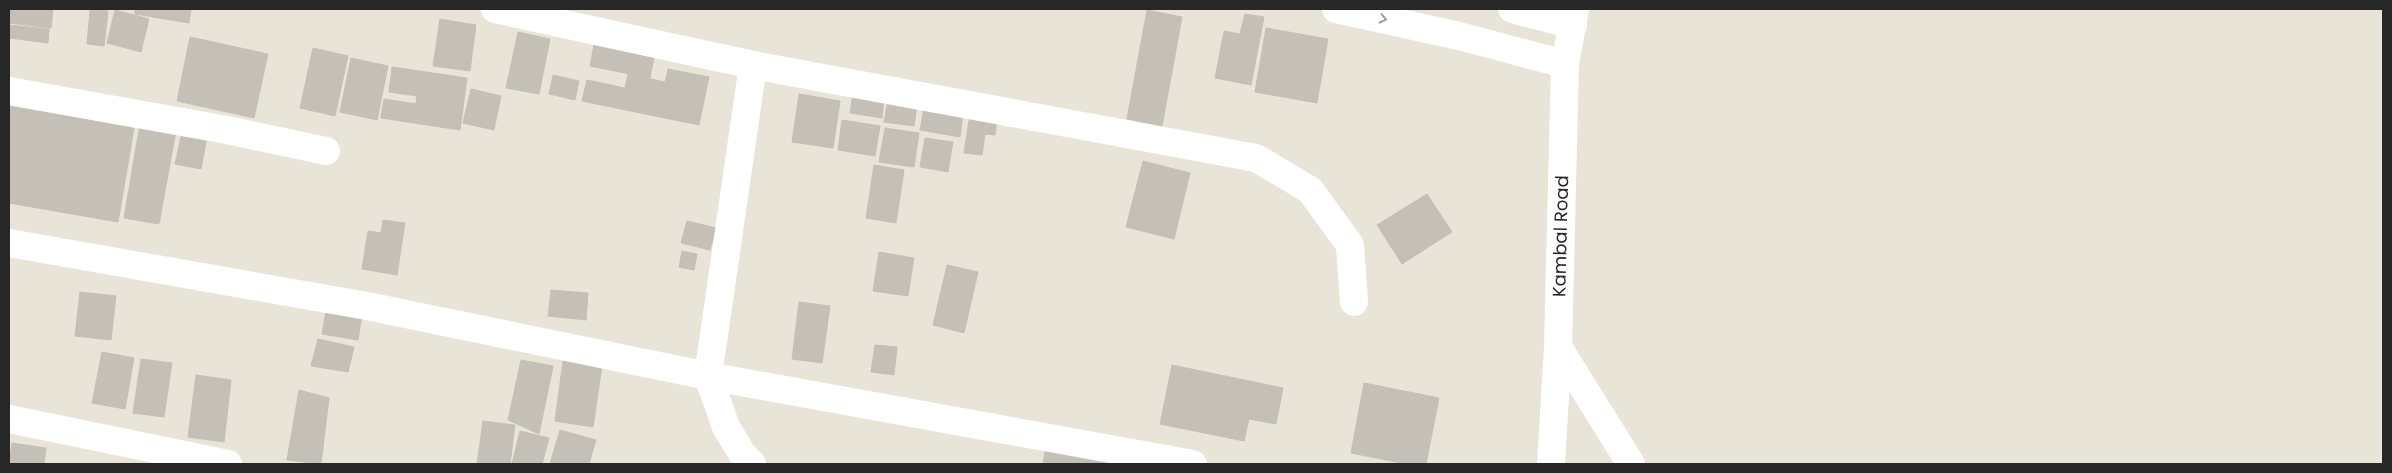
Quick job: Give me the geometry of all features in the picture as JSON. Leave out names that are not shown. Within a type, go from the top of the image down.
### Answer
[{"type":"street","points":[[496,9],[753,65],[1256,158],[1310,190],[1350,244],[1354,302]]},
{"type":"street","points":[[1336,9],[1460,36],[1565,64]]},
{"type":"street","points":[[1512,9],[1574,17]]},
{"type":"street","name":"Kambal Road","points":[[1551,464],[1558,347],[1565,64],[1574,17]]},
{"type":"street","points":[[752,464],[743,455],[726,427],[708,376],[753,65]]},
{"type":"street","points":[[9,91],[227,130],[326,151]]},
{"type":"street","points":[[9,243],[367,306],[708,376],[1193,464]]},
{"type":"street","points":[[1558,347],[1631,464]]},
{"type":"street","points":[[9,420],[228,464]]},
{"type":"building","points":[[10,9],[53,9],[51,28],[9,23]]},
{"type":"building","points":[[135,9],[191,9],[189,23],[135,14]]},
{"type":"building","points":[[90,10],[108,11],[104,46],[87,44]]},
{"type":"building","points":[[115,10],[149,19],[141,52],[107,43]]},
{"type":"building","points":[[1147,10],[1182,17],[1162,126],[1127,119]]},
{"type":"building","points":[[1245,14],[1264,17],[1251,85],[1215,78],[1224,31],[1240,34]]},
{"type":"building","points":[[440,19],[476,25],[470,71],[433,66]]},
{"type":"building","points":[[9,25],[49,29],[48,43],[9,38]]},
{"type":"building","points":[[1266,28],[1328,39],[1317,103],[1255,92]]},
{"type":"building","points":[[518,32],[550,39],[539,94],[506,88]]},
{"type":"building","points":[[190,37],[268,54],[254,118],[177,101]]},
{"type":"building","points":[[594,45],[654,57],[650,78],[590,66]]},
{"type":"building","points":[[313,48],[348,56],[335,116],[300,108]]},
{"type":"building","points":[[351,58],[388,66],[377,120],[340,112]]},
{"type":"building","points":[[392,67],[467,78],[460,130],[381,118],[384,99],[416,104],[417,96],[389,92]]},
{"type":"building","points":[[668,69],[709,77],[699,125],[582,101],[587,80],[625,88],[628,74],[665,82]]},
{"type":"building","points":[[553,75],[579,81],[575,100],[549,94]]},
{"type":"building","points":[[471,89],[501,96],[494,130],[463,123]]},
{"type":"building","points":[[799,94],[840,101],[833,148],[792,142]]},
{"type":"building","points":[[853,94],[884,98],[882,118],[850,113]]},
{"type":"building","points":[[888,100],[917,105],[914,126],[884,122]]},
{"type":"building","points":[[9,106],[134,128],[118,222],[9,203]]},
{"type":"building","points":[[924,108],[963,114],[960,137],[920,130]]},
{"type":"building","points":[[970,114],[997,119],[995,135],[985,134],[982,155],[964,153]]},
{"type":"building","points":[[842,120],[880,126],[875,156],[838,150]]},
{"type":"building","points":[[140,124],[176,131],[159,224],[124,218]]},
{"type":"building","points":[[885,128],[919,133],[914,167],[879,162]]},
{"type":"building","points":[[182,132],[207,137],[201,169],[175,164]]},
{"type":"building","points":[[925,138],[953,142],[948,172],[920,167]]},
{"type":"building","points":[[1143,161],[1190,173],[1174,239],[1126,227]]},
{"type":"building","points":[[874,165],[904,170],[896,223],[866,218]]},
{"type":"building","points":[[1427,194],[1452,232],[1402,264],[1377,225]]},
{"type":"building","points":[[383,220],[405,223],[397,275],[362,269],[368,231],[381,233]]},
{"type":"building","points":[[687,221],[716,228],[710,250],[681,243]]},
{"type":"building","points":[[682,251],[697,254],[694,270],[679,267]]},
{"type":"building","points":[[879,252],[914,258],[908,296],[873,291]]},
{"type":"building","points":[[947,265],[978,272],[964,333],[933,325]]},
{"type":"building","points":[[551,290],[588,293],[586,320],[548,316]]},
{"type":"building","points":[[80,292],[116,296],[111,340],[75,336]]},
{"type":"building","points":[[799,302],[830,306],[822,363],[792,359]]},
{"type":"building","points":[[326,311],[362,315],[358,340],[322,334]]},
{"type":"building","points":[[318,339],[354,347],[348,372],[311,366]]},
{"type":"building","points":[[875,345],[897,347],[894,375],[871,372]]},
{"type":"building","points":[[102,352],[134,358],[125,409],[92,403]]},
{"type":"building","points":[[141,359],[172,363],[164,417],[133,413]]},
{"type":"building","points":[[521,360],[553,366],[539,434],[508,420]]},
{"type":"building","points":[[563,361],[602,366],[593,427],[555,421]]},
{"type":"building","points":[[1172,365],[1283,388],[1276,424],[1249,419],[1244,441],[1160,424]]},
{"type":"building","points":[[196,375],[231,380],[224,442],[188,437]]},
{"type":"building","points":[[1364,383],[1439,398],[1426,464],[1407,464],[1351,453]]},
{"type":"building","points":[[299,390],[329,398],[321,464],[287,460]]},
{"type":"building","points":[[483,421],[515,425],[510,464],[477,464]]},
{"type":"building","points":[[560,430],[596,440],[589,464],[550,464]]},
{"type":"building","points":[[520,431],[549,438],[542,464],[512,464]]},
{"type":"building","points":[[12,443],[46,448],[44,464],[9,464]]},
{"type":"building","points":[[1046,447],[1111,458],[1110,464],[1043,464]]}]
